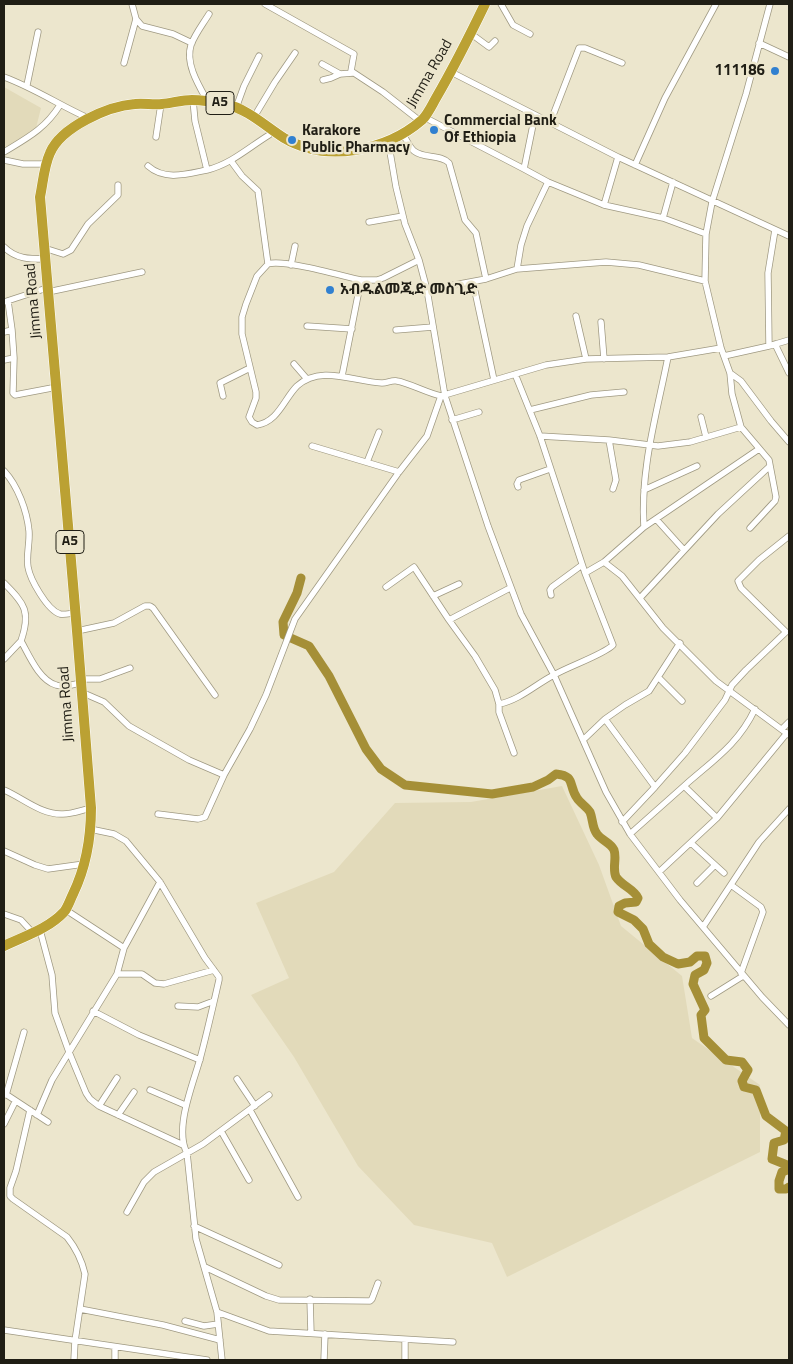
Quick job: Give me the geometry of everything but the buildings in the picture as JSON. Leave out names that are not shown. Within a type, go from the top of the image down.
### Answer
[{"type":"highway","name":"Jimma Road","points":[[4,946],[54,921],[66,910],[84,864],[90,829],[91,808],[78,631],[40,197],[50,152],[72,128],[88,118],[134,104],[161,104],[193,100],[226,104],[236,108],[294,142],[329,151],[369,147],[402,133],[422,119],[451,72],[485,4]]},
{"type":"street","points":[[132,4],[136,19],[142,26],[173,34],[192,43]]},
{"type":"street","points":[[265,4],[354,54],[350,69],[353,73],[422,119],[548,182],[604,205],[663,218],[706,234]]},
{"type":"street","points":[[501,4],[513,25],[530,34]]},
{"type":"street","points":[[635,165],[665,98],[716,4]]},
{"type":"street","points":[[750,528],[776,499],[768,460],[741,427],[732,394],[730,372],[720,348],[705,281],[706,234],[712,202],[746,94],[770,4]]},
{"type":"street","points":[[208,102],[195,77],[190,55],[192,43],[209,14]]},
{"type":"street","points":[[124,63],[136,19]]},
{"type":"street","points":[[27,85],[38,32]]},
{"type":"street","points":[[470,33],[489,47],[495,41]]},
{"type":"street","points":[[759,43],[789,57]]},
{"type":"street","points":[[550,123],[579,48],[585,48],[622,63]]},
{"type":"street","points":[[254,117],[295,53]]},
{"type":"street","points":[[236,108],[244,86],[259,56]]},
{"type":"street","points":[[322,64],[340,74]]},
{"type":"street","points":[[451,72],[618,158],[789,236]]},
{"type":"street","points":[[323,80],[340,74],[353,73]]},
{"type":"street","points":[[4,77],[27,85],[60,105],[88,118]]},
{"type":"street","points":[[193,100],[195,121],[206,170]]},
{"type":"street","points":[[156,136],[161,104]]},
{"type":"street","points":[[4,152],[45,125],[60,105]]},
{"type":"street","points":[[524,169],[535,115]]},
{"type":"street","points":[[148,166],[157,172],[169,175],[182,175],[220,167],[269,135],[273,130]]},
{"type":"street","points":[[402,133],[414,151],[444,159],[449,163],[465,220],[476,233],[486,279]]},
{"type":"street","points":[[388,140],[404,216],[428,290],[443,396],[510,588],[521,614],[554,675],[606,792],[622,822],[703,927],[742,974],[789,1024]]},
{"type":"street","points":[[604,205],[618,158]]},
{"type":"street","points":[[4,160],[23,164],[46,164]]},
{"type":"street","points":[[231,161],[242,176],[258,191],[268,264]]},
{"type":"street","points":[[518,269],[521,245],[527,226],[548,182]]},
{"type":"street","points":[[663,218],[673,182]]},
{"type":"street","points":[[4,247],[13,256],[25,258],[45,254],[63,254],[71,250],[88,224],[118,195],[118,185]]},
{"type":"street","points":[[369,222],[404,216]]},
{"type":"street","points":[[775,230],[768,273],[772,345],[789,373]]},
{"type":"street","points":[[291,265],[295,246]]},
{"type":"street","points":[[419,260],[377,280],[361,280],[291,265],[268,264],[257,276],[242,317],[242,334],[256,385],[256,398],[249,417],[252,422],[257,426],[268,421],[283,407],[293,390],[307,379],[326,375],[381,383],[397,381],[428,393],[443,396],[546,365],[586,359],[668,357],[720,348]]},
{"type":"street","points":[[428,290],[486,279],[518,269],[606,262],[639,265],[705,281]]},
{"type":"street","points":[[57,387],[15,395],[12,391],[14,358],[12,330],[6,302],[48,290],[142,272]]},
{"type":"street","points":[[342,376],[361,280]]},
{"type":"street","points":[[473,282],[494,380]]},
{"type":"street","points":[[576,316],[586,359]]},
{"type":"street","points":[[601,322],[604,359]]},
{"type":"street","points":[[307,326],[352,329]]},
{"type":"street","points":[[396,330],[433,328]]},
{"type":"street","points":[[4,332],[12,330]]},
{"type":"street","points":[[724,356],[789,340]]},
{"type":"street","points":[[644,527],[643,503],[649,446],[668,357]]},
{"type":"street","points":[[4,360],[14,358]]},
{"type":"street","points":[[294,364],[307,379]]},
{"type":"street","points":[[223,396],[220,383],[250,368]]},
{"type":"street","points":[[730,372],[741,381],[789,442]]},
{"type":"street","points":[[499,704],[507,703],[554,675],[613,645],[582,565],[540,436],[515,374]]},
{"type":"street","points":[[530,410],[591,395],[624,392]]},
{"type":"street","points":[[158,814],[205,818],[224,775],[258,712],[295,619],[399,472],[427,436],[443,396]]},
{"type":"street","points":[[452,420],[479,412]]},
{"type":"street","points":[[701,417],[706,437]]},
{"type":"street","points":[[540,436],[609,440],[649,446],[690,442],[741,427]]},
{"type":"street","points":[[367,462],[379,432]]},
{"type":"street","points":[[609,440],[616,480],[613,489]]},
{"type":"street","points":[[312,446],[399,472]]},
{"type":"street","points":[[585,573],[604,562],[656,518],[759,448]]},
{"type":"street","points":[[644,490],[697,466]]},
{"type":"street","points":[[640,598],[718,514],[770,466]]},
{"type":"street","points":[[518,488],[519,480],[550,469]]},
{"type":"street","points":[[4,471],[12,480],[26,517],[29,531],[28,566],[31,579],[53,609],[59,614],[76,613]]},
{"type":"street","points":[[656,518],[684,550]]},
{"type":"street","points":[[622,822],[685,753],[711,719],[732,685],[746,670],[788,634],[739,586],[738,580],[758,560],[789,536]]},
{"type":"street","points":[[604,562],[622,576],[663,628],[716,681],[786,732]]},
{"type":"street","points":[[551,595],[550,590],[552,587],[582,565]]},
{"type":"street","points":[[386,587],[414,567],[475,656],[495,690],[499,712],[514,754]]},
{"type":"street","points":[[4,583],[26,612],[27,623],[21,641],[4,659]]},
{"type":"street","points":[[433,596],[459,584]]},
{"type":"street","points":[[449,620],[510,588]]},
{"type":"street","points":[[78,631],[114,623],[145,606],[150,606],[215,695]]},
{"type":"street","points":[[21,641],[46,678],[55,685],[81,684],[130,668]]},
{"type":"street","points":[[583,740],[604,719],[649,691],[680,644]]},
{"type":"street","points":[[659,678],[682,701]]},
{"type":"street","points":[[81,684],[130,726],[189,760],[224,775]]},
{"type":"street","points":[[630,834],[732,745],[748,724],[755,710]]},
{"type":"street","points":[[604,719],[655,787]]},
{"type":"street","points":[[659,872],[717,818],[786,732],[789,722]]},
{"type":"street","points":[[684,786],[717,818]]},
{"type":"street","points":[[4,790],[52,814],[64,814],[91,808]]},
{"type":"street","points":[[703,927],[759,842],[789,809]]},
{"type":"street","points":[[90,829],[121,837],[160,882],[219,980],[200,1060],[185,1105],[183,1145],[187,1153],[196,1238],[217,1312],[222,1360]]},
{"type":"street","points":[[691,843],[724,873]]},
{"type":"street","points":[[4,850],[36,866],[48,869],[84,864]]},
{"type":"street","points":[[697,883],[715,865]]},
{"type":"street","points":[[36,1115],[52,1080],[92,1011],[117,974],[124,948],[160,882]]},
{"type":"street","points":[[711,996],[742,974],[763,912],[761,907],[731,885]]},
{"type":"street","points":[[66,910],[124,948]]},
{"type":"street","points":[[4,914],[20,920],[36,931],[52,975],[55,1013],[86,1093],[98,1106],[183,1145]]},
{"type":"street","points":[[117,974],[142,974],[155,983],[164,984],[214,970]]},
{"type":"street","points":[[178,1006],[198,1007],[214,1001]]},
{"type":"street","points":[[92,1011],[139,1035],[200,1060]]},
{"type":"street","points":[[24,1032],[5,1094],[48,1122]]},
{"type":"street","points":[[98,1106],[117,1078]]},
{"type":"street","points":[[237,1079],[298,1197]]},
{"type":"street","points":[[150,1090],[185,1105]]},
{"type":"street","points":[[118,1115],[134,1092]]},
{"type":"street","points":[[127,1212],[137,1192],[154,1172],[221,1131],[269,1095]]},
{"type":"street","points":[[4,1124],[15,1102]]},
{"type":"street","points":[[30,1110],[16,1171],[7,1187],[13,1200],[67,1237],[85,1274],[74,1341],[74,1360]]},
{"type":"street","points":[[221,1131],[249,1180]]},
{"type":"street","points":[[194,1226],[279,1265]]},
{"type":"street","points":[[204,1267],[273,1299],[370,1301],[378,1283]]},
{"type":"street","points":[[310,1299],[311,1333]]},
{"type":"street","points":[[80,1309],[220,1340]]},
{"type":"street","points":[[217,1312],[268,1331],[453,1342]]},
{"type":"street","points":[[184,1321],[204,1326],[218,1324]]},
{"type":"street","points":[[4,1330],[207,1360]]},
{"type":"street","points":[[324,1360],[325,1334]]},
{"type":"street","points":[[405,1340],[405,1360]]},
{"type":"street","points":[[115,1347],[115,1360]]},
{"type":"shaded area","points":[[4,87],[41,108],[34,136],[4,151]]},
{"type":"shaded area","points":[[562,786],[599,865],[621,926],[682,976],[692,1038],[760,1085],[760,1152],[507,1277],[492,1243],[414,1225],[358,1166],[294,1057],[251,995],[289,978],[256,903],[334,872],[395,803],[471,802]]},
{"type":"waterway","points":[[301,578],[297,593],[283,622],[284,635],[309,646],[329,676],[366,749],[381,769],[405,785],[492,794],[533,787],[556,774],[569,779],[577,798],[590,812],[595,832],[614,850],[614,871],[616,877],[634,892],[638,898],[636,902],[625,903],[619,906],[618,912],[634,920],[643,929],[649,944],[663,957],[678,964],[690,962],[697,956],[705,956],[707,963],[704,970],[695,975],[693,984],[705,1010],[701,1015],[704,1038],[726,1060],[742,1062],[748,1070],[742,1081],[744,1087],[756,1090],[766,1116],[786,1131],[784,1140],[774,1143],[772,1159],[787,1165],[787,1170],[782,1172],[779,1189],[789,1187]]},
{"type":"place","name":"111186","points":[[775,71]]},
{"type":"place","name":"Commercial Bank Of Ethiopia","points":[[434,130]]},
{"type":"place","name":"Karakore Public Pharmacy","points":[[292,140]]},
{"type":"place","name":"አብዱልመጂድ መስጊድ","points":[[330,290]]}]
